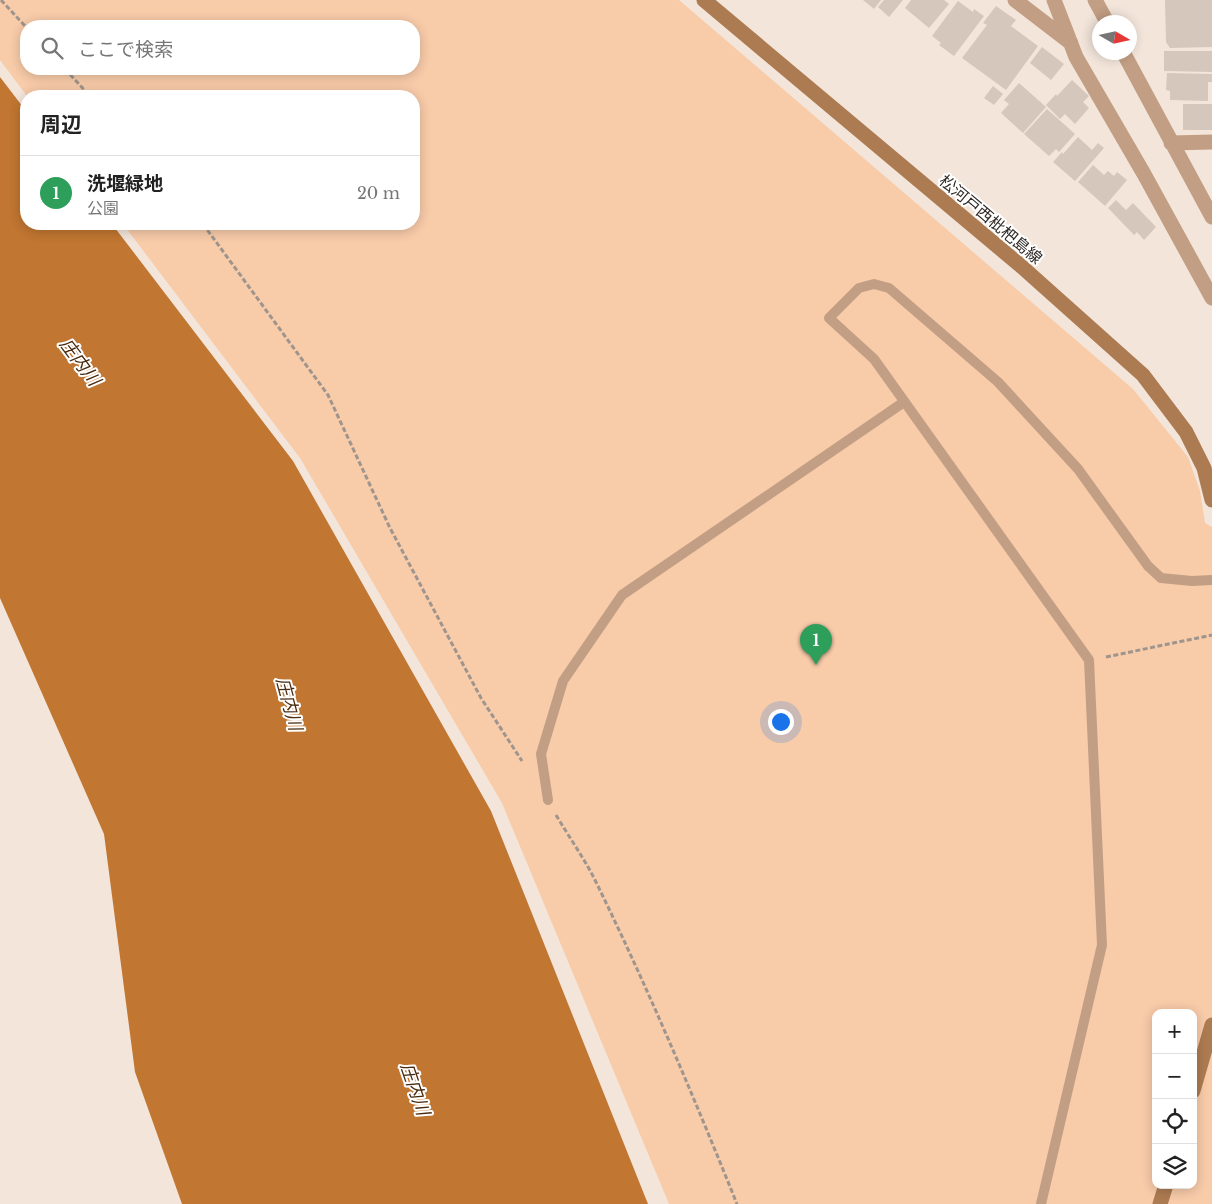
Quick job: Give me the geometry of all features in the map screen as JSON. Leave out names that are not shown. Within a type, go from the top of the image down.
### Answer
[{"type":"main road","name":"松河戸西枇杷島線","points":[[704,0],[1021,266],[1143,375],[1186,432],[1204,468],[1212,500]]},
{"type":"main road","points":[[1197,1077],[1212,1025]]},
{"type":"main road","points":[[1160,1204],[1165,1189]]},
{"type":"street","points":[[1015,0],[1071,43]]},
{"type":"street","points":[[1054,0],[1076,57],[1144,174],[1212,298]]},
{"type":"street","points":[[1095,0],[1103,15]]},
{"type":"street","points":[[1126,60],[1212,217]]},
{"type":"street","points":[[1171,143],[1212,142]]},
{"type":"lane","points":[[1041,1204],[1102,945],[1089,660],[874,360],[829,318],[859,288],[874,284],[890,288],[998,382],[1078,469],[1148,566],[1161,578],[1192,581],[1212,580]]},
{"type":"lane","points":[[548,800],[541,754],[563,681],[622,595],[904,402]]},
{"type":"path","points":[[1,0],[20,21]]},
{"type":"path","points":[[71,75],[84,90]]},
{"type":"path","points":[[207,230],[328,396],[390,528],[481,698],[527,769]]},
{"type":"path","points":[[1089,660],[1212,635]]},
{"type":"path","points":[[548,800],[594,879],[651,1001],[737,1204]]},
{"type":"shaded area","points":[[0,0],[679,0],[1133,389],[1188,457],[1200,491],[1205,523],[1212,527],[1212,1204],[669,1204],[502,803],[300,458],[128,230],[420,230],[420,90],[22,90],[0,60]]},
{"type":"water","name":"庄内川","points":[[0,77],[20,103],[20,230],[117,230],[293,461],[491,811],[648,1204],[182,1204],[135,1072],[104,834],[0,598]]},
{"type":"building","points":[[863,0],[881,0],[874,9]]},
{"type":"building","points":[[884,0],[903,0],[889,17],[878,7]]},
{"type":"building","points":[[911,0],[944,0],[949,4],[929,28],[905,8]]},
{"type":"building","points":[[1165,0],[1212,0],[1212,47],[1170,48],[1166,42]]},
{"type":"building","points":[[958,1],[973,12],[974,9],[984,16],[954,56],[939,45],[941,43],[932,36]]},
{"type":"building","points":[[996,6],[1016,20],[1011,26],[1038,46],[1006,90],[962,58],[987,25],[983,23]]},
{"type":"building","points":[[1042,47],[1064,64],[1051,80],[1030,63]]},
{"type":"building","points":[[1164,51],[1212,51],[1212,72],[1164,71]]},
{"type":"building","points":[[1167,73],[1212,74],[1212,82],[1208,82],[1208,101],[1170,100],[1170,91],[1166,90]]},
{"type":"building","points":[[1072,80],[1089,96],[1083,102],[1089,108],[1075,124],[1065,114],[1060,119],[1046,105]]},
{"type":"building","points":[[1019,83],[1046,107],[1023,133],[1001,113],[1009,104],[1004,100]]},
{"type":"building","points":[[993,86],[1003,94],[994,105],[984,98]]},
{"type":"building","points":[[1183,104],[1212,104],[1212,130],[1183,130]]},
{"type":"building","points":[[1047,109],[1075,134],[1059,152],[1056,149],[1049,156],[1024,134]]},
{"type":"building","points":[[1078,137],[1092,150],[1098,143],[1104,148],[1075,181],[1053,162]]},
{"type":"building","points":[[1093,165],[1104,175],[1108,171],[1114,176],[1117,172],[1127,180],[1105,206],[1078,182]]},
{"type":"building","points":[[1116,200],[1126,210],[1133,203],[1156,227],[1144,240],[1137,232],[1134,235],[1108,208]]},
{"type":"place","name":"洗堰緑地","points":[[816,665]]}]
